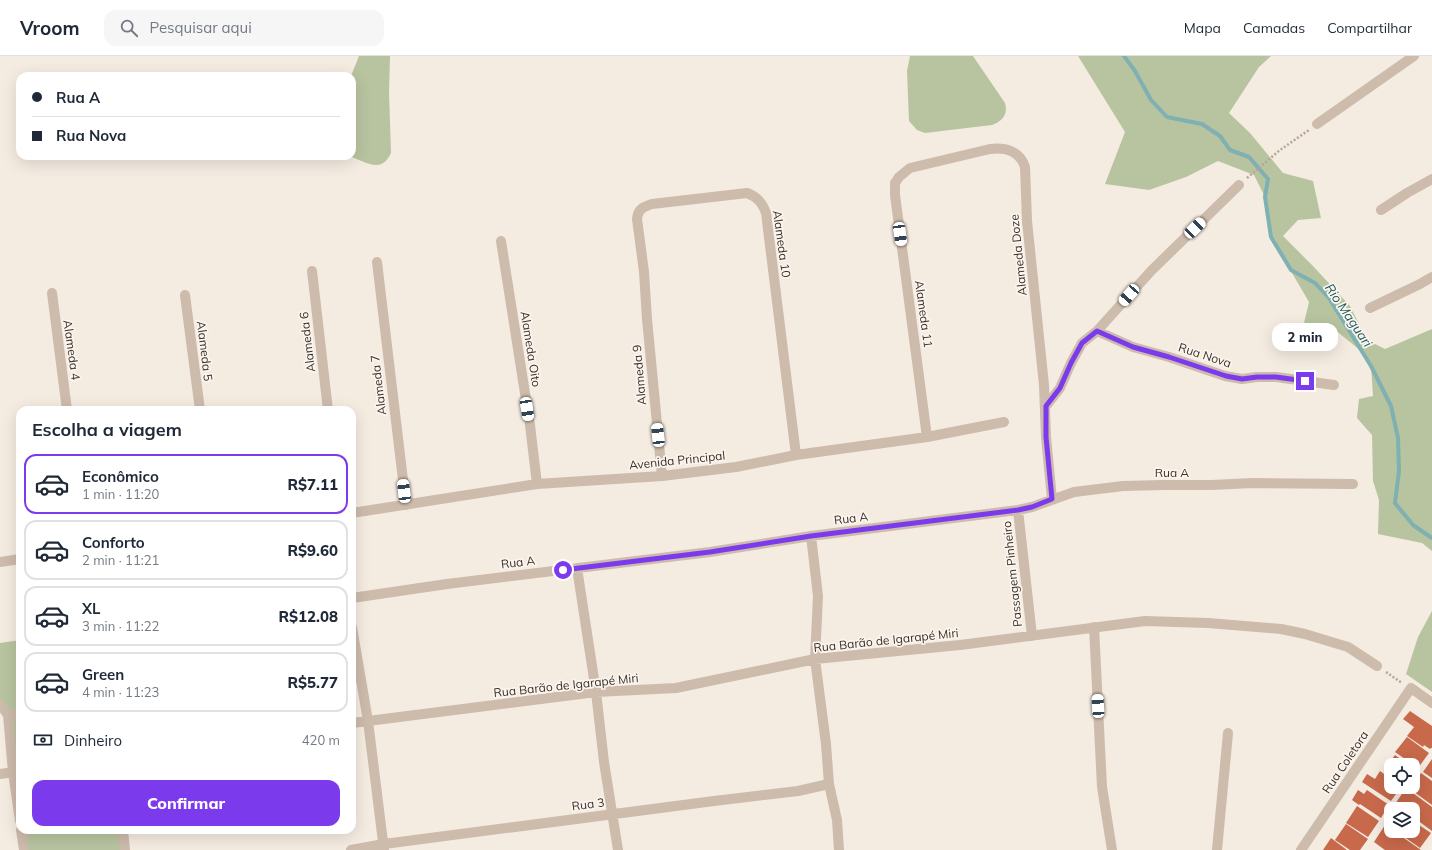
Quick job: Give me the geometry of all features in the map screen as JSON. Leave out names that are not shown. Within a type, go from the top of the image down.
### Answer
[{"type":"street","points":[[1317,124],[1414,56]]},
{"type":"street","name":"Alameda Doze","points":[[895,194],[895,183],[899,177],[910,168],[999,148],[1008,149],[1023,160],[1025,167],[1027,221],[1046,406],[1046,437],[1052,499]]},
{"type":"street","points":[[1381,210],[1406,193],[1432,179]]},
{"type":"street","points":[[1046,406],[1060,388],[1082,343],[1097,331],[1151,271],[1238,185]]},
{"type":"street","name":"Alameda 10","points":[[644,272],[637,220],[641,208],[652,204],[737,193],[747,193],[760,200],[766,214],[796,455]]},
{"type":"street","name":"Alameda 11","points":[[895,194],[927,437]]},
{"type":"street","name":"Alameda Oito","points":[[501,241],[530,425],[537,484]]},
{"type":"street","name":"Alameda 7","points":[[377,262],[406,505]]},
{"type":"street","name":"Alameda 6","points":[[312,271],[328,406]]},
{"type":"street","name":"Alameda 9","points":[[644,272],[662,476]]},
{"type":"street","points":[[1370,308],[1432,277]]},
{"type":"street","name":"Alameda 4","points":[[52,293],[66,406]]},
{"type":"street","name":"Alameda 5","points":[[185,295],[199,406]]},
{"type":"street","name":"Rua Nova","points":[[1097,331],[1133,347],[1226,376],[1242,379],[1276,377],[1334,385]]},
{"type":"street","name":"Avenida Principal","points":[[356,512],[537,484],[662,476],[736,467],[796,455],[927,437],[1004,422]]},
{"type":"street","name":"Rua A","points":[[356,597],[447,584],[710,552],[811,536],[1018,510],[1032,507],[1074,492],[1123,486],[1212,486],[1252,483],[1353,484]]},
{"type":"street","name":"Passagem Pinheiro","points":[[1018,510],[1032,636]]},
{"type":"street","points":[[811,536],[818,596],[815,659],[826,744],[829,784],[836,820],[839,850]]},
{"type":"street","points":[[0,562],[16,560]]},
{"type":"street","points":[[577,568],[618,850]]},
{"type":"street","name":"Rua Barão de Igarapé Miri","points":[[356,722],[596,692],[676,688],[815,659],[960,646],[1145,621],[1208,623],[1281,628],[1348,647],[1376,666]]},
{"type":"street","points":[[1094,627],[1102,788],[1112,850]]},
{"type":"street","points":[[356,650],[368,721],[384,847]]},
{"type":"street","points":[[1411,688],[1432,703]]},
{"type":"street","name":"Rua Coletora","points":[[1301,850],[1411,688]]},
{"type":"street","points":[[0,704],[8,715],[16,793]]},
{"type":"street","points":[[8,715],[16,714]]},
{"type":"street","points":[[1217,850],[1228,734]]},
{"type":"street","points":[[0,774],[13,772]]},
{"type":"street","name":"Rua 3","points":[[351,850],[384,847],[612,814],[798,791],[829,784]]},
{"type":"street","points":[[22,834],[24,850]]},
{"type":"street","points":[[123,834],[125,850]]},
{"type":"path","points":[[1238,185],[1280,150],[1317,124]]},
{"type":"path","points":[[1376,666],[1411,688]]},
{"type":"green space","points":[[359,56],[390,56],[389,92],[391,153],[387,160],[378,165],[372,165],[356,159],[356,72],[353,72]]},
{"type":"green space","points":[[910,56],[973,56],[1005,103],[1006,111],[1004,117],[992,125],[925,133],[917,130],[909,121],[907,71]]},
{"type":"green space","points":[[1078,56],[1271,56],[1259,67],[1229,113],[1250,133],[1283,173],[1313,181],[1321,218],[1298,220],[1283,236],[1350,306],[1367,340],[1385,349],[1432,329],[1432,551],[1422,543],[1378,534],[1379,500],[1373,481],[1372,435],[1357,418],[1359,399],[1373,396],[1371,366],[1361,351],[1334,329],[1317,329],[1304,323],[1309,302],[1271,237],[1265,197],[1254,175],[1218,161],[1186,177],[1149,190],[1105,184],[1125,132]]},
{"type":"green space","points":[[1432,611],[1432,692],[1406,674],[1418,637]]},
{"type":"green space","points":[[16,641],[16,786],[8,715],[0,704],[0,643]]},
{"type":"green space","points":[[22,834],[123,834],[125,850],[24,850]]},
{"type":"building","points":[[1410,711],[1432,726],[1432,748],[1430,749],[1424,745],[1423,747],[1407,736],[1414,727],[1403,719]]},
{"type":"building","points":[[1407,737],[1429,753],[1420,765],[1420,758],[1404,758],[1395,752]]},
{"type":"building","points":[[1432,759],[1432,778],[1423,772]]},
{"type":"building","points":[[1380,771],[1384,774],[1384,794],[1396,794],[1391,801],[1362,782],[1367,774],[1375,779]]},
{"type":"building","points":[[1421,773],[1432,781],[1432,805],[1417,794],[1420,794]]},
{"type":"building","points":[[1358,790],[1364,794],[1367,790],[1385,802],[1384,813],[1381,818],[1352,800]]},
{"type":"building","points":[[1402,794],[1414,794],[1432,807],[1432,831],[1420,822],[1420,802],[1396,802]]},
{"type":"building","points":[[1357,806],[1379,821],[1368,837],[1346,823]]},
{"type":"building","points":[[1346,824],[1368,839],[1360,850],[1350,850],[1335,840]]},
{"type":"building","points":[[1420,826],[1431,833],[1420,848],[1406,838],[1420,838]]},
{"type":"building","points":[[1384,827],[1384,838],[1404,838],[1421,850],[1385,850],[1374,842]]},
{"type":"building","points":[[1331,838],[1347,850],[1323,850]]},
{"type":"waterway","name":"Rio Maguari","points":[[1124,56],[1135,71],[1151,100],[1167,117],[1202,124],[1220,136],[1230,150],[1249,157],[1268,179],[1265,197],[1271,237],[1291,270],[1315,283],[1329,298],[1371,366],[1391,406],[1398,438],[1399,471],[1395,503],[1413,525],[1432,538]]},
{"type":"route","points":[[563,570],[710,552],[811,536],[1018,510],[1032,507],[1052,499],[1046,437],[1046,406],[1060,388],[1082,343],[1097,331],[1133,347],[1226,376],[1242,379],[1276,377],[1305,381]]}]
